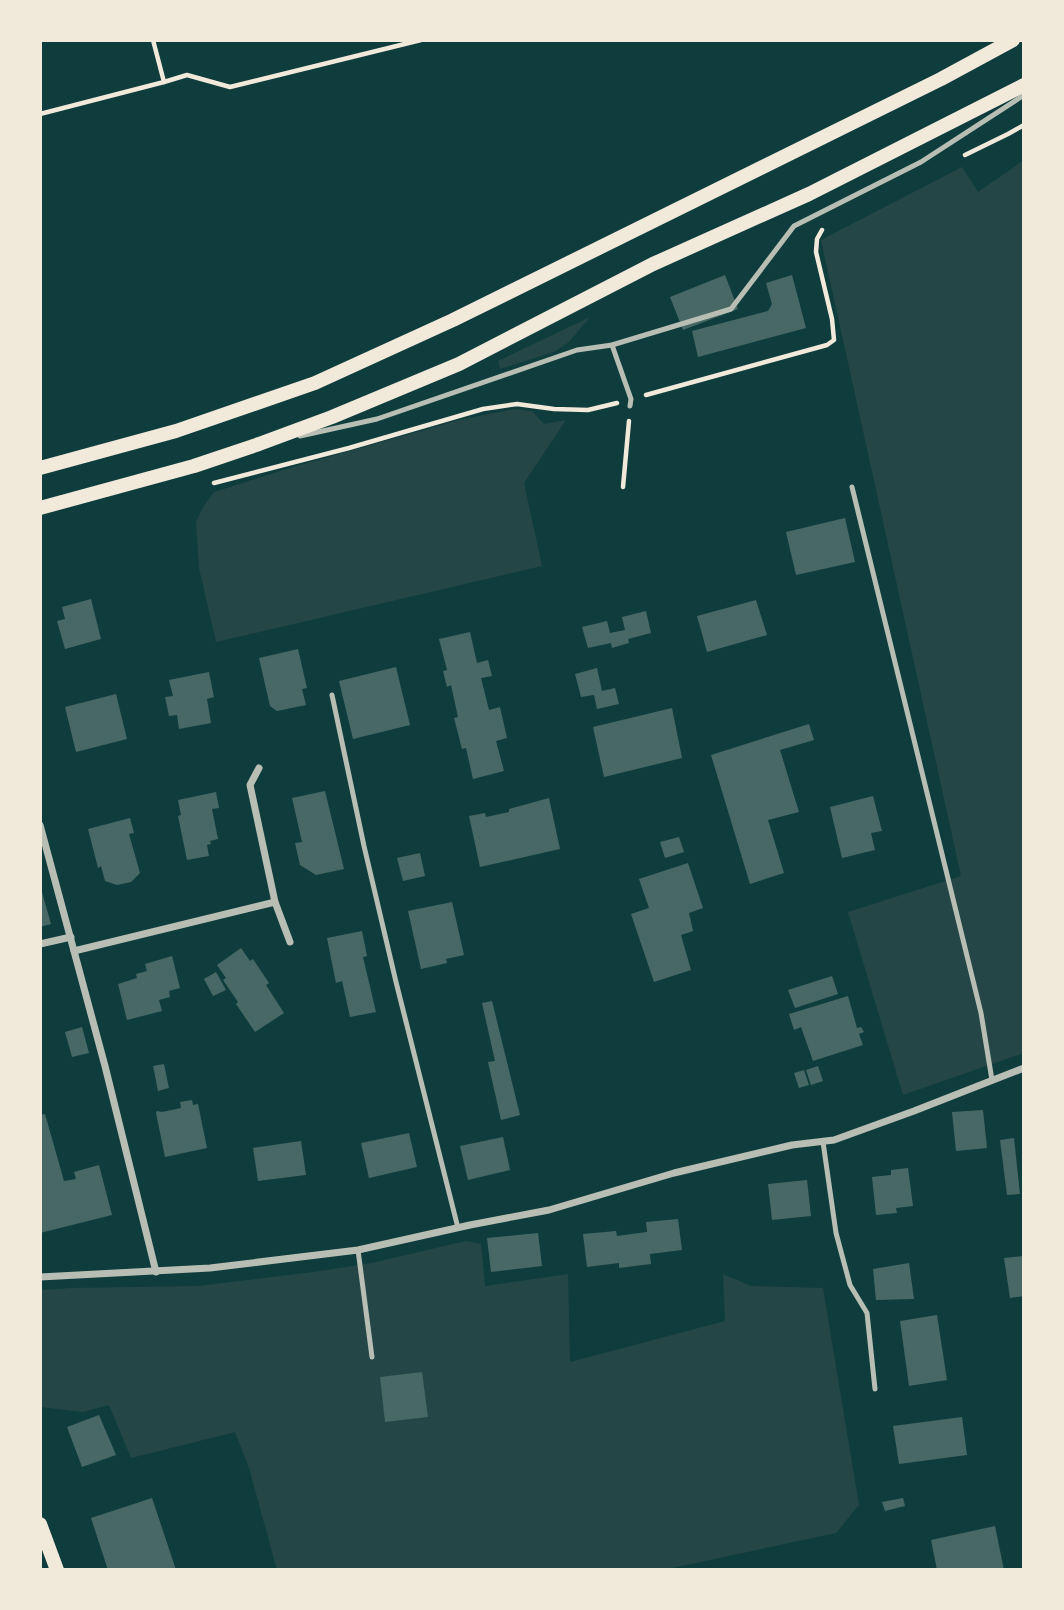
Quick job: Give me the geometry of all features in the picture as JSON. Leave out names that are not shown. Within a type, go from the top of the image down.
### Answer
[{"type":"main road","points":[[40,468],[176,431],[315,383],[453,320],[940,79],[1013,40]]},
{"type":"main road","points":[[40,508],[194,467],[332,417],[459,364],[653,264],[809,194],[1024,86]]},
{"type":"main road","points":[[40,1524],[57,1570]]},
{"type":"street","points":[[260,768],[250,785],[275,902],[290,943]]},
{"type":"street","points":[[40,825],[105,1066],[156,1272]]},
{"type":"street","points":[[74,951],[275,902]]},
{"type":"street","points":[[40,944],[71,937]]},
{"type":"street","points":[[40,1277],[210,1268],[358,1250],[549,1210],[674,1172],[792,1145],[834,1140],[1024,1068]]},
{"type":"lane","points":[[259,444],[377,419],[578,350],[612,345],[731,309],[794,226],[921,162],[1024,95]]},
{"type":"lane","points":[[612,345],[631,399],[630,406]]},
{"type":"lane","points":[[852,487],[981,1013],[992,1080]]},
{"type":"lane","points":[[332,695],[389,955],[458,1228]]},
{"type":"lane","points":[[822,1142],[836,1233],[850,1285],[867,1313],[875,1389]]},
{"type":"lane","points":[[358,1250],[373,1357]]},
{"type":"path","points":[[153,40],[164,82]]},
{"type":"path","points":[[40,114],[187,75],[230,87],[421,40]]},
{"type":"path","points":[[623,487],[630,406]]},
{"type":"shaded area","points":[[1024,160],[1024,1053],[903,1095],[848,912],[961,876],[821,240],[962,167],[978,192]]},
{"type":"shaded area","points":[[590,317],[569,342],[554,352],[500,369],[498,361]]},
{"type":"shaded area","points":[[514,409],[532,411],[544,424],[566,420],[524,483],[542,566],[216,642],[199,568],[196,522],[214,492],[459,420]]},
{"type":"shaded area","points":[[466,1241],[481,1244],[485,1286],[568,1274],[570,1362],[725,1321],[723,1274],[751,1286],[823,1288],[859,1505],[836,1533],[663,1570],[277,1570],[249,1468],[235,1432],[131,1458],[109,1405],[83,1412],[40,1407],[40,1290],[198,1286],[372,1263]]},
{"type":"building","points":[[725,275],[738,309],[683,330],[670,297]]},
{"type":"building","points":[[792,275],[806,328],[698,357],[692,331],[768,311],[772,304],[766,283]]},
{"type":"building","points":[[845,518],[855,562],[796,575],[786,532]]},
{"type":"building","points":[[91,599],[101,639],[65,649],[57,621],[65,619],[62,607]]},
{"type":"building","points":[[756,600],[767,635],[707,652],[697,616]]},
{"type":"building","points":[[646,611],[651,633],[628,639],[629,643],[612,648],[611,643],[588,648],[582,627],[607,621],[610,633],[625,630],[622,617]]},
{"type":"building","points":[[470,632],[477,663],[488,660],[492,676],[481,678],[489,710],[500,707],[507,738],[496,741],[504,771],[473,779],[466,748],[462,749],[454,718],[458,717],[451,685],[447,687],[443,671],[447,670],[439,639]]},
{"type":"building","points":[[298,649],[307,688],[302,689],[306,705],[277,711],[270,706],[259,658]]},
{"type":"building","points":[[396,667],[410,725],[353,739],[339,681]]},
{"type":"building","points":[[597,668],[602,691],[615,688],[619,704],[597,709],[594,695],[581,697],[575,674]]},
{"type":"building","points":[[209,672],[214,697],[207,699],[211,723],[179,729],[177,715],[169,716],[165,697],[173,696],[169,680]]},
{"type":"building","points":[[116,694],[127,739],[76,752],[65,707]]},
{"type":"building","points":[[672,708],[682,758],[604,777],[593,727]]},
{"type":"building","points":[[809,724],[814,740],[780,750],[799,812],[768,820],[784,873],[750,884],[711,755]]},
{"type":"building","points":[[325,791],[344,869],[316,875],[300,865],[295,843],[302,842],[292,798]]},
{"type":"building","points":[[216,792],[219,808],[212,809],[218,839],[207,845],[209,856],[187,860],[178,816],[181,815],[178,800]]},
{"type":"building","points":[[873,796],[882,831],[871,833],[875,850],[842,858],[830,807]]},
{"type":"building","points":[[549,798],[560,849],[480,867],[469,816],[485,813],[486,817],[509,812],[509,809]]},
{"type":"building","points":[[130,818],[134,833],[129,834],[140,873],[131,882],[117,885],[105,881],[101,866],[98,868],[88,829]]},
{"type":"building","points":[[679,837],[684,852],[665,858],[660,842]]},
{"type":"building","points":[[420,853],[425,876],[403,881],[397,858]]},
{"type":"building","points":[[688,863],[703,908],[689,913],[693,931],[681,935],[691,970],[654,982],[631,914],[649,908],[639,879]]},
{"type":"building","points":[[40,885],[51,924],[40,927]]},
{"type":"building","points":[[452,902],[464,955],[446,959],[447,963],[421,969],[408,911]]},
{"type":"building","points":[[362,931],[367,956],[363,957],[376,1012],[350,1017],[342,981],[336,983],[327,938]]},
{"type":"building","points":[[241,948],[250,961],[253,959],[269,983],[266,985],[284,1013],[255,1032],[236,1004],[238,1002],[223,980],[226,978],[217,965]]},
{"type":"building","points":[[172,956],[180,988],[169,991],[170,997],[159,1000],[162,1011],[127,1020],[118,984],[137,978],[136,974],[147,971],[145,964]]},
{"type":"building","points":[[216,972],[226,990],[213,996],[204,979]]},
{"type":"building","points":[[832,976],[838,994],[795,1008],[788,990]]},
{"type":"building","points":[[848,996],[857,1028],[861,1027],[864,1032],[859,1034],[863,1045],[813,1061],[801,1027],[794,1030],[789,1014]]},
{"type":"building","points":[[492,1001],[520,1115],[501,1120],[488,1062],[495,1061],[482,1003]]},
{"type":"building","points":[[82,1027],[89,1053],[72,1057],[65,1032]]},
{"type":"building","points":[[164,1064],[169,1088],[158,1091],[153,1066]]},
{"type":"building","points":[[818,1066],[823,1081],[811,1085],[806,1070]]},
{"type":"building","points":[[804,1070],[809,1085],[799,1088],[794,1073]]},
{"type":"building","points":[[192,1100],[193,1105],[198,1104],[207,1148],[165,1157],[156,1113],[181,1108],[180,1102]]},
{"type":"building","points":[[983,1110],[987,1148],[956,1151],[952,1112]]},
{"type":"building","points":[[45,1114],[64,1181],[76,1179],[74,1172],[99,1165],[112,1215],[40,1233],[40,1115]]},
{"type":"building","points":[[409,1133],[417,1167],[369,1178],[361,1143]]},
{"type":"building","points":[[503,1137],[510,1170],[468,1180],[460,1146]]},
{"type":"building","points":[[1014,1138],[1020,1194],[1007,1195],[1000,1140]]},
{"type":"building","points":[[301,1141],[306,1175],[258,1181],[253,1148]]},
{"type":"building","points":[[908,1168],[913,1206],[896,1208],[897,1213],[876,1215],[872,1177],[891,1175],[891,1170]]},
{"type":"building","points":[[807,1180],[811,1216],[772,1220],[768,1184]]},
{"type":"building","points":[[678,1219],[682,1250],[650,1254],[651,1264],[619,1268],[619,1263],[587,1267],[583,1234],[616,1231],[617,1236],[647,1232],[646,1222]]},
{"type":"building","points":[[538,1233],[542,1266],[491,1272],[487,1238]]},
{"type":"building","points":[[1024,1256],[1024,1296],[1010,1298],[1004,1258]]},
{"type":"building","points":[[909,1263],[914,1299],[876,1300],[873,1269]]},
{"type":"building","points":[[937,1315],[947,1380],[909,1386],[900,1321]]},
{"type":"building","points":[[422,1372],[428,1417],[385,1422],[380,1377]]},
{"type":"building","points":[[99,1415],[116,1455],[82,1467],[67,1427]]},
{"type":"building","points":[[962,1417],[967,1455],[899,1464],[893,1426]]},
{"type":"building","points":[[152,1498],[176,1570],[108,1570],[91,1518]]},
{"type":"building","points":[[903,1498],[905,1506],[885,1511],[882,1502]]},
{"type":"building","points":[[995,1526],[1004,1570],[937,1570],[931,1540]]}]
